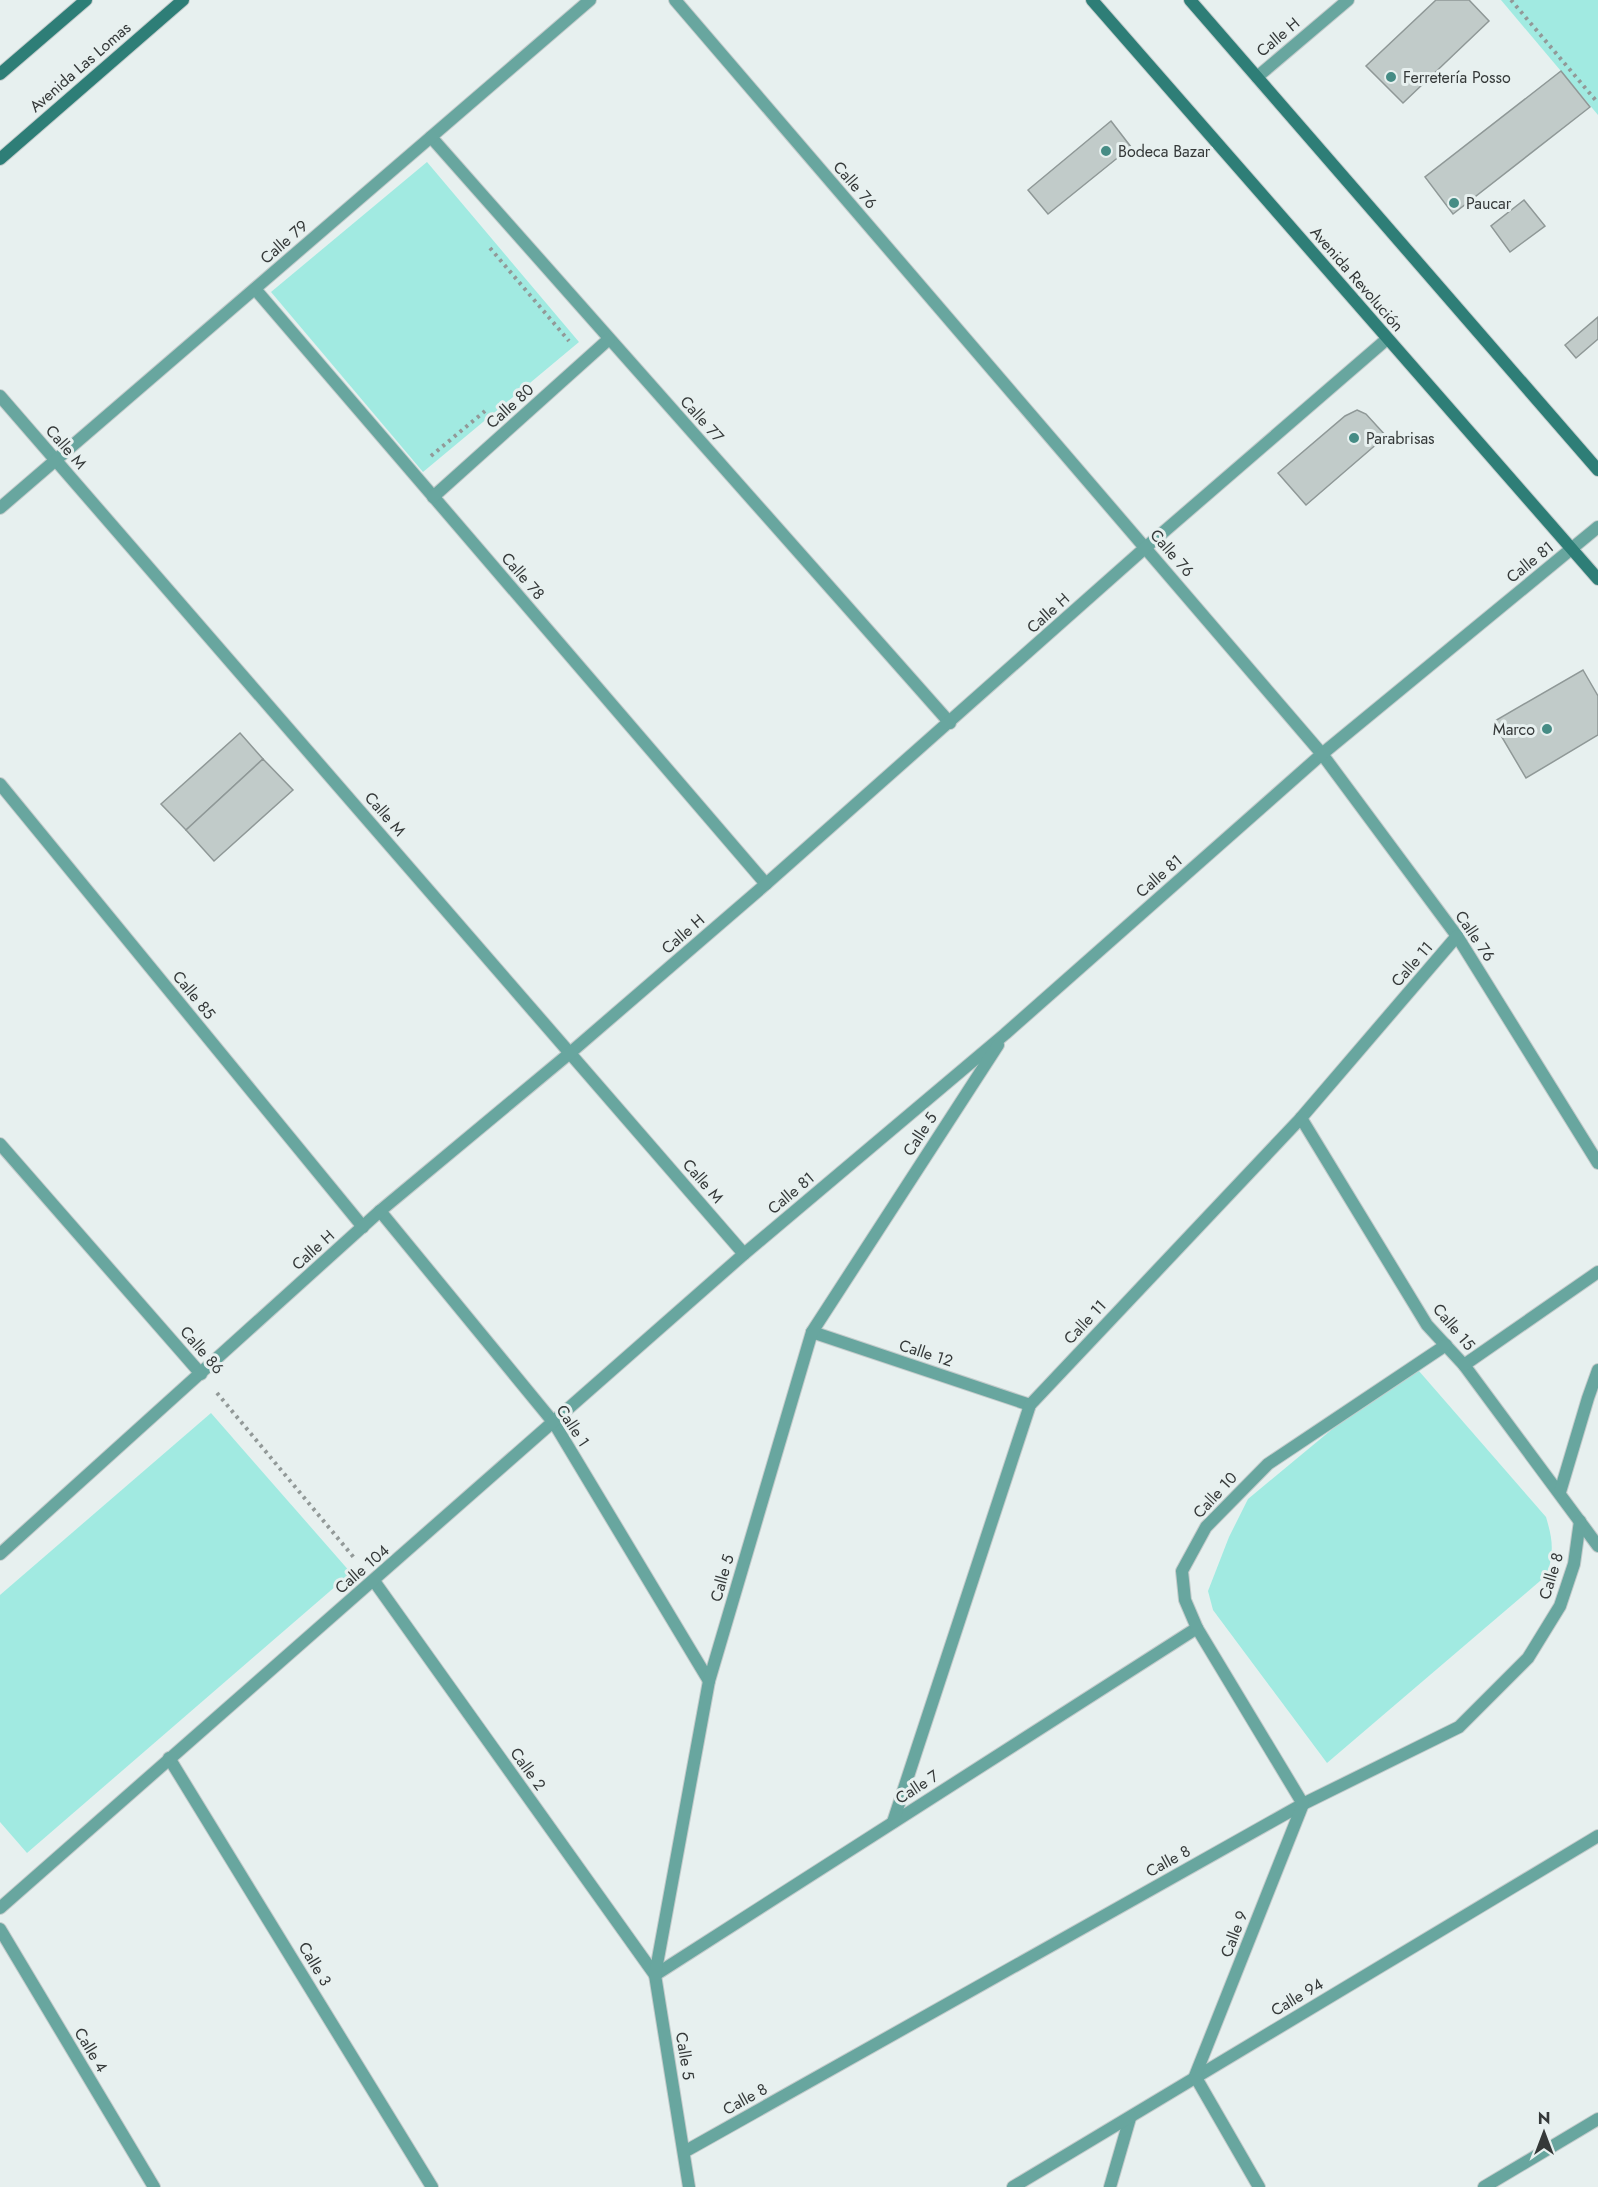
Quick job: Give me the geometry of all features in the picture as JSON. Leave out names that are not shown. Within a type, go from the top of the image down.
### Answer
[{"type":"street","points":[[0,74],[86,0]]},
{"type":"street","name":"Avenida Las Lomas","points":[[0,159],[183,0]]},
{"type":"street","name":"Calle 79","points":[[0,508],[590,0]]},
{"type":"street","name":"Calle 76","points":[[675,0],[1322,754],[1457,936],[1598,1163]]},
{"type":"street","name":"Avenida Revolución","points":[[1092,0],[1598,579]]},
{"type":"street","points":[[1190,0],[1598,470]]},
{"type":"street","name":"Calle H","points":[[1257,77],[1348,0]]},
{"type":"street","name":"Calle 77","points":[[431,137],[950,723]]},
{"type":"street","name":"Calle 78","points":[[255,289],[766,884]]},
{"type":"street","name":"Calle 80","points":[[433,497],[609,339]]},
{"type":"street","name":"Calle H","points":[[0,1554],[380,1211],[570,1053],[766,884],[1145,548],[1387,339]]},
{"type":"street","name":"Calle M","points":[[0,396],[744,1254]]},
{"type":"street","name":"Calle 81","points":[[744,1254],[1005,1034],[1322,754],[1598,526]]},
{"type":"street","name":"Calle 85","points":[[0,784],[363,1227]]},
{"type":"street","name":"Calle 11","points":[[893,1822],[1030,1405],[1301,1118],[1457,936]]},
{"type":"street","name":"Calle 5","points":[[689,2187],[655,1975],[709,1681],[812,1332],[1005,1034]]},
{"type":"street","name":"Calle 15","points":[[1301,1118],[1427,1325],[1464,1365],[1598,1546]]},
{"type":"street","name":"Calle 86","points":[[0,1144],[201,1374]]},
{"type":"street","name":"Calle 1","points":[[380,1211],[554,1423],[709,1681]]},
{"type":"street","name":"Calle 104","points":[[0,1908],[744,1254]]},
{"type":"street","points":[[1464,1365],[1598,1272]]},
{"type":"street","name":"Calle 12","points":[[812,1332],[1030,1405]]},
{"type":"street","name":"Calle 10","points":[[1302,1804],[1197,1628],[1185,1600],[1182,1571],[1206,1527],[1268,1464],[1446,1345]]},
{"type":"street","points":[[1560,1492],[1598,1370]]},
{"type":"street","name":"Calle 8","points":[[684,2152],[1302,1804],[1459,1727],[1528,1658],[1560,1606],[1574,1564],[1580,1521]]},
{"type":"street","name":"Calle 2","points":[[374,1581],[655,1975]]},
{"type":"street","name":"Calle 7","points":[[655,1975],[1197,1628]]},
{"type":"street","name":"Calle 3","points":[[169,1758],[432,2187]]},
{"type":"street","name":"Calle 9","points":[[1196,2076],[1302,1804]]},
{"type":"street","name":"Calle 94","points":[[1013,2187],[1598,1836]]},
{"type":"street","name":"Calle 4","points":[[0,1929],[154,2187]]},
{"type":"street","points":[[1196,2076],[1259,2187]]},
{"type":"street","points":[[1110,2187],[1130,2118]]},
{"type":"street","points":[[1484,2187],[1598,2119]]},
{"type":"path","points":[[1511,0],[1598,103]]},
{"type":"path","points":[[487,244],[569,341],[560,348]]},
{"type":"path","points":[[427,460],[489,408]]},
{"type":"path","name":"Calle 86","points":[[201,1374],[374,1581]]},
{"type":"shaded area","points":[[1501,0],[1598,0],[1598,115]]},
{"type":"shaded area","points":[[427,162],[579,342],[423,472],[271,292]]},
{"type":"shaded area","points":[[1412,1363],[1546,1517],[1552,1553],[1547,1575],[1327,1763],[1213,1610],[1208,1591],[1229,1537],[1248,1499]]},
{"type":"shaded area","points":[[211,1413],[351,1573],[27,1853],[0,1822],[0,1595]]},
{"type":"building","points":[[1436,0],[1469,0],[1489,21],[1403,103],[1366,66]]},
{"type":"building","points":[[1561,71],[1590,107],[1453,214],[1425,177]]},
{"type":"building","points":[[1111,121],[1131,147],[1048,214],[1028,190]]},
{"type":"building","points":[[1524,200],[1545,226],[1510,252],[1491,226]]},
{"type":"building","points":[[1598,317],[1598,339],[1576,358],[1565,345]]},
{"type":"building","points":[[1357,410],[1366,414],[1386,436],[1306,505],[1278,473],[1345,416]]},
{"type":"building","name":"Marco","points":[[1583,670],[1598,696],[1598,735],[1526,778],[1493,722]]},
{"type":"building","points":[[240,733],[263,759],[186,830],[161,804]]},
{"type":"building","points":[[263,759],[293,790],[214,861],[186,830]]},
{"type":"place","name":"Ferretería Posso","points":[[1391,77]]},
{"type":"place","name":"Bodeca Bazar","points":[[1106,151]]},
{"type":"place","name":"Paucar","points":[[1454,203]]},
{"type":"place","name":"Parabrisas","points":[[1354,438]]},
{"type":"place","name":"Marco","points":[[1547,729]]}]
